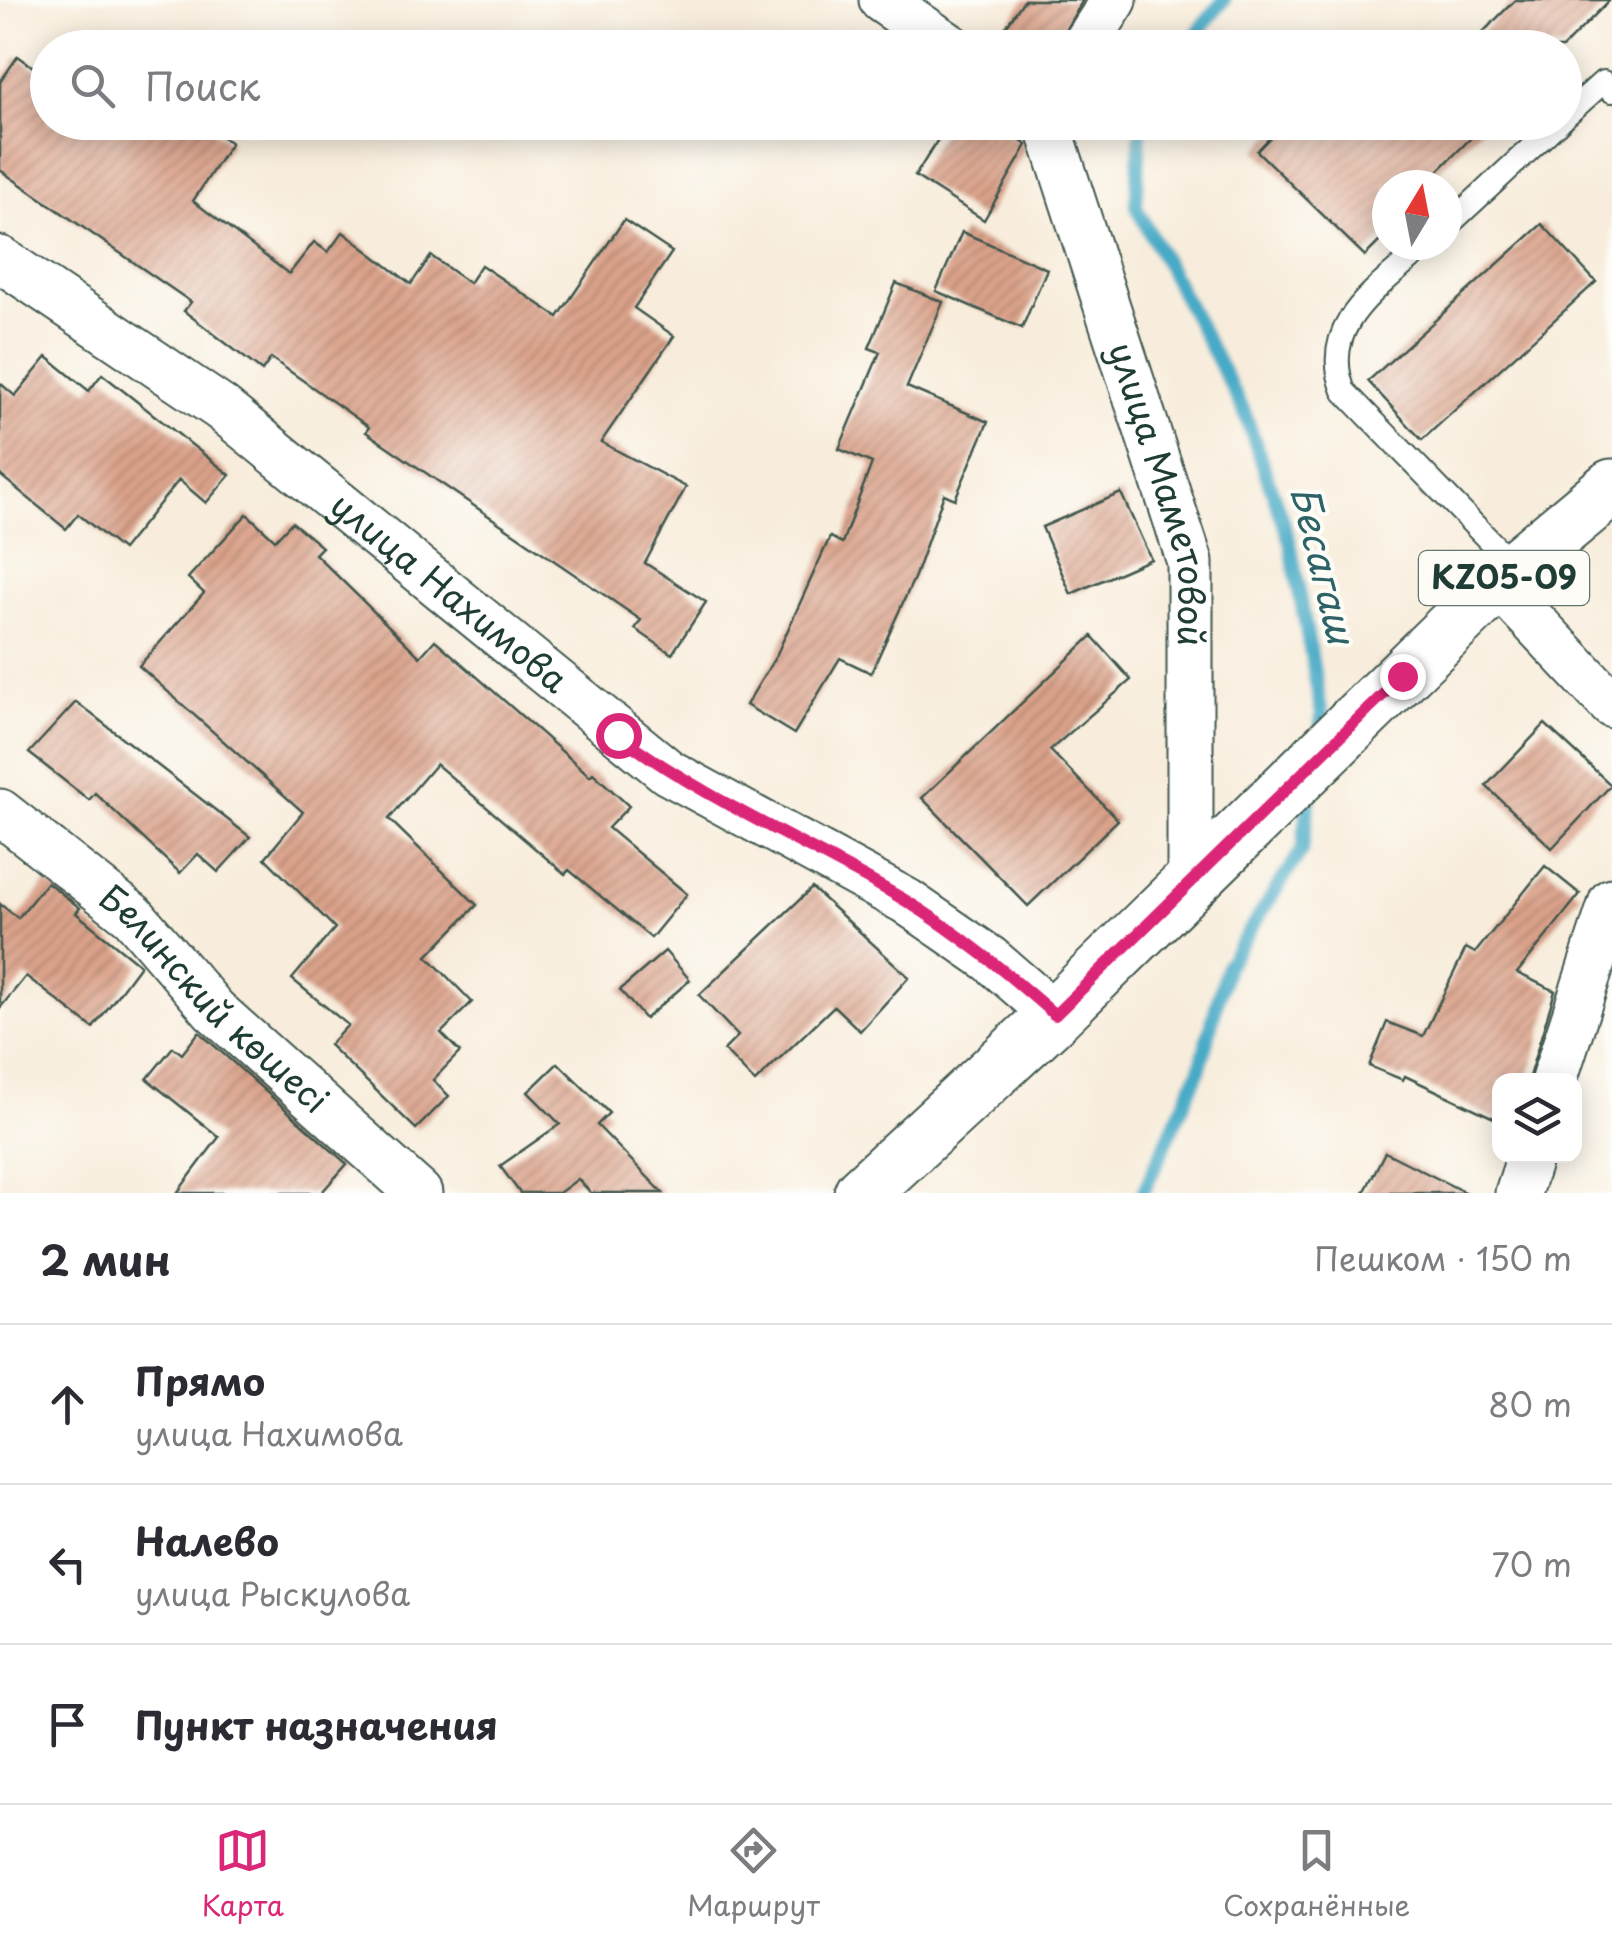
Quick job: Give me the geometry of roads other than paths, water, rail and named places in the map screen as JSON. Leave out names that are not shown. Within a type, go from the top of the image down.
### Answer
[{"type":"main road","name":"KZ05-09","points":[[862,1193],[1055,1015],[1506,576],[1612,487]]},
{"type":"street","points":[[882,0],[926,30]]},
{"type":"street","points":[[1095,30],[1114,0]]},
{"type":"street","name":"улица Маметовой","points":[[1053,140],[1190,562],[1190,880]]},
{"type":"street","name":"улица Нахимова","points":[[0,260],[220,408],[668,772],[906,901],[990,958],[1055,1015]]},
{"type":"street","points":[[1506,576],[1612,705]]},
{"type":"street","name":"Белинский көшесi","points":[[0,812],[133,916],[214,1010],[419,1193]]},
{"type":"street","points":[[1556,1073],[1612,902]]},
{"type":"street","points":[[1518,1193],[1528,1163]]},
{"type":"lane","points":[[1582,101],[1603,82],[1612,91]]},
{"type":"lane","points":[[1462,212],[1540,140]]},
{"type":"lane","points":[[1410,260],[1352,314],[1338,340],[1334,366],[1344,392],[1506,576]]},
{"type":"waterway","name":"Бесагаш","points":[[1200,30],[1224,0]]},
{"type":"waterway","name":"Бесагаш","points":[[1140,140],[1136,207],[1244,411],[1290,542],[1322,715],[1320,732]]},
{"type":"waterway","name":"Бесагаш","points":[[1143,1193],[1200,1068],[1227,965],[1302,850],[1311,788]]}]
